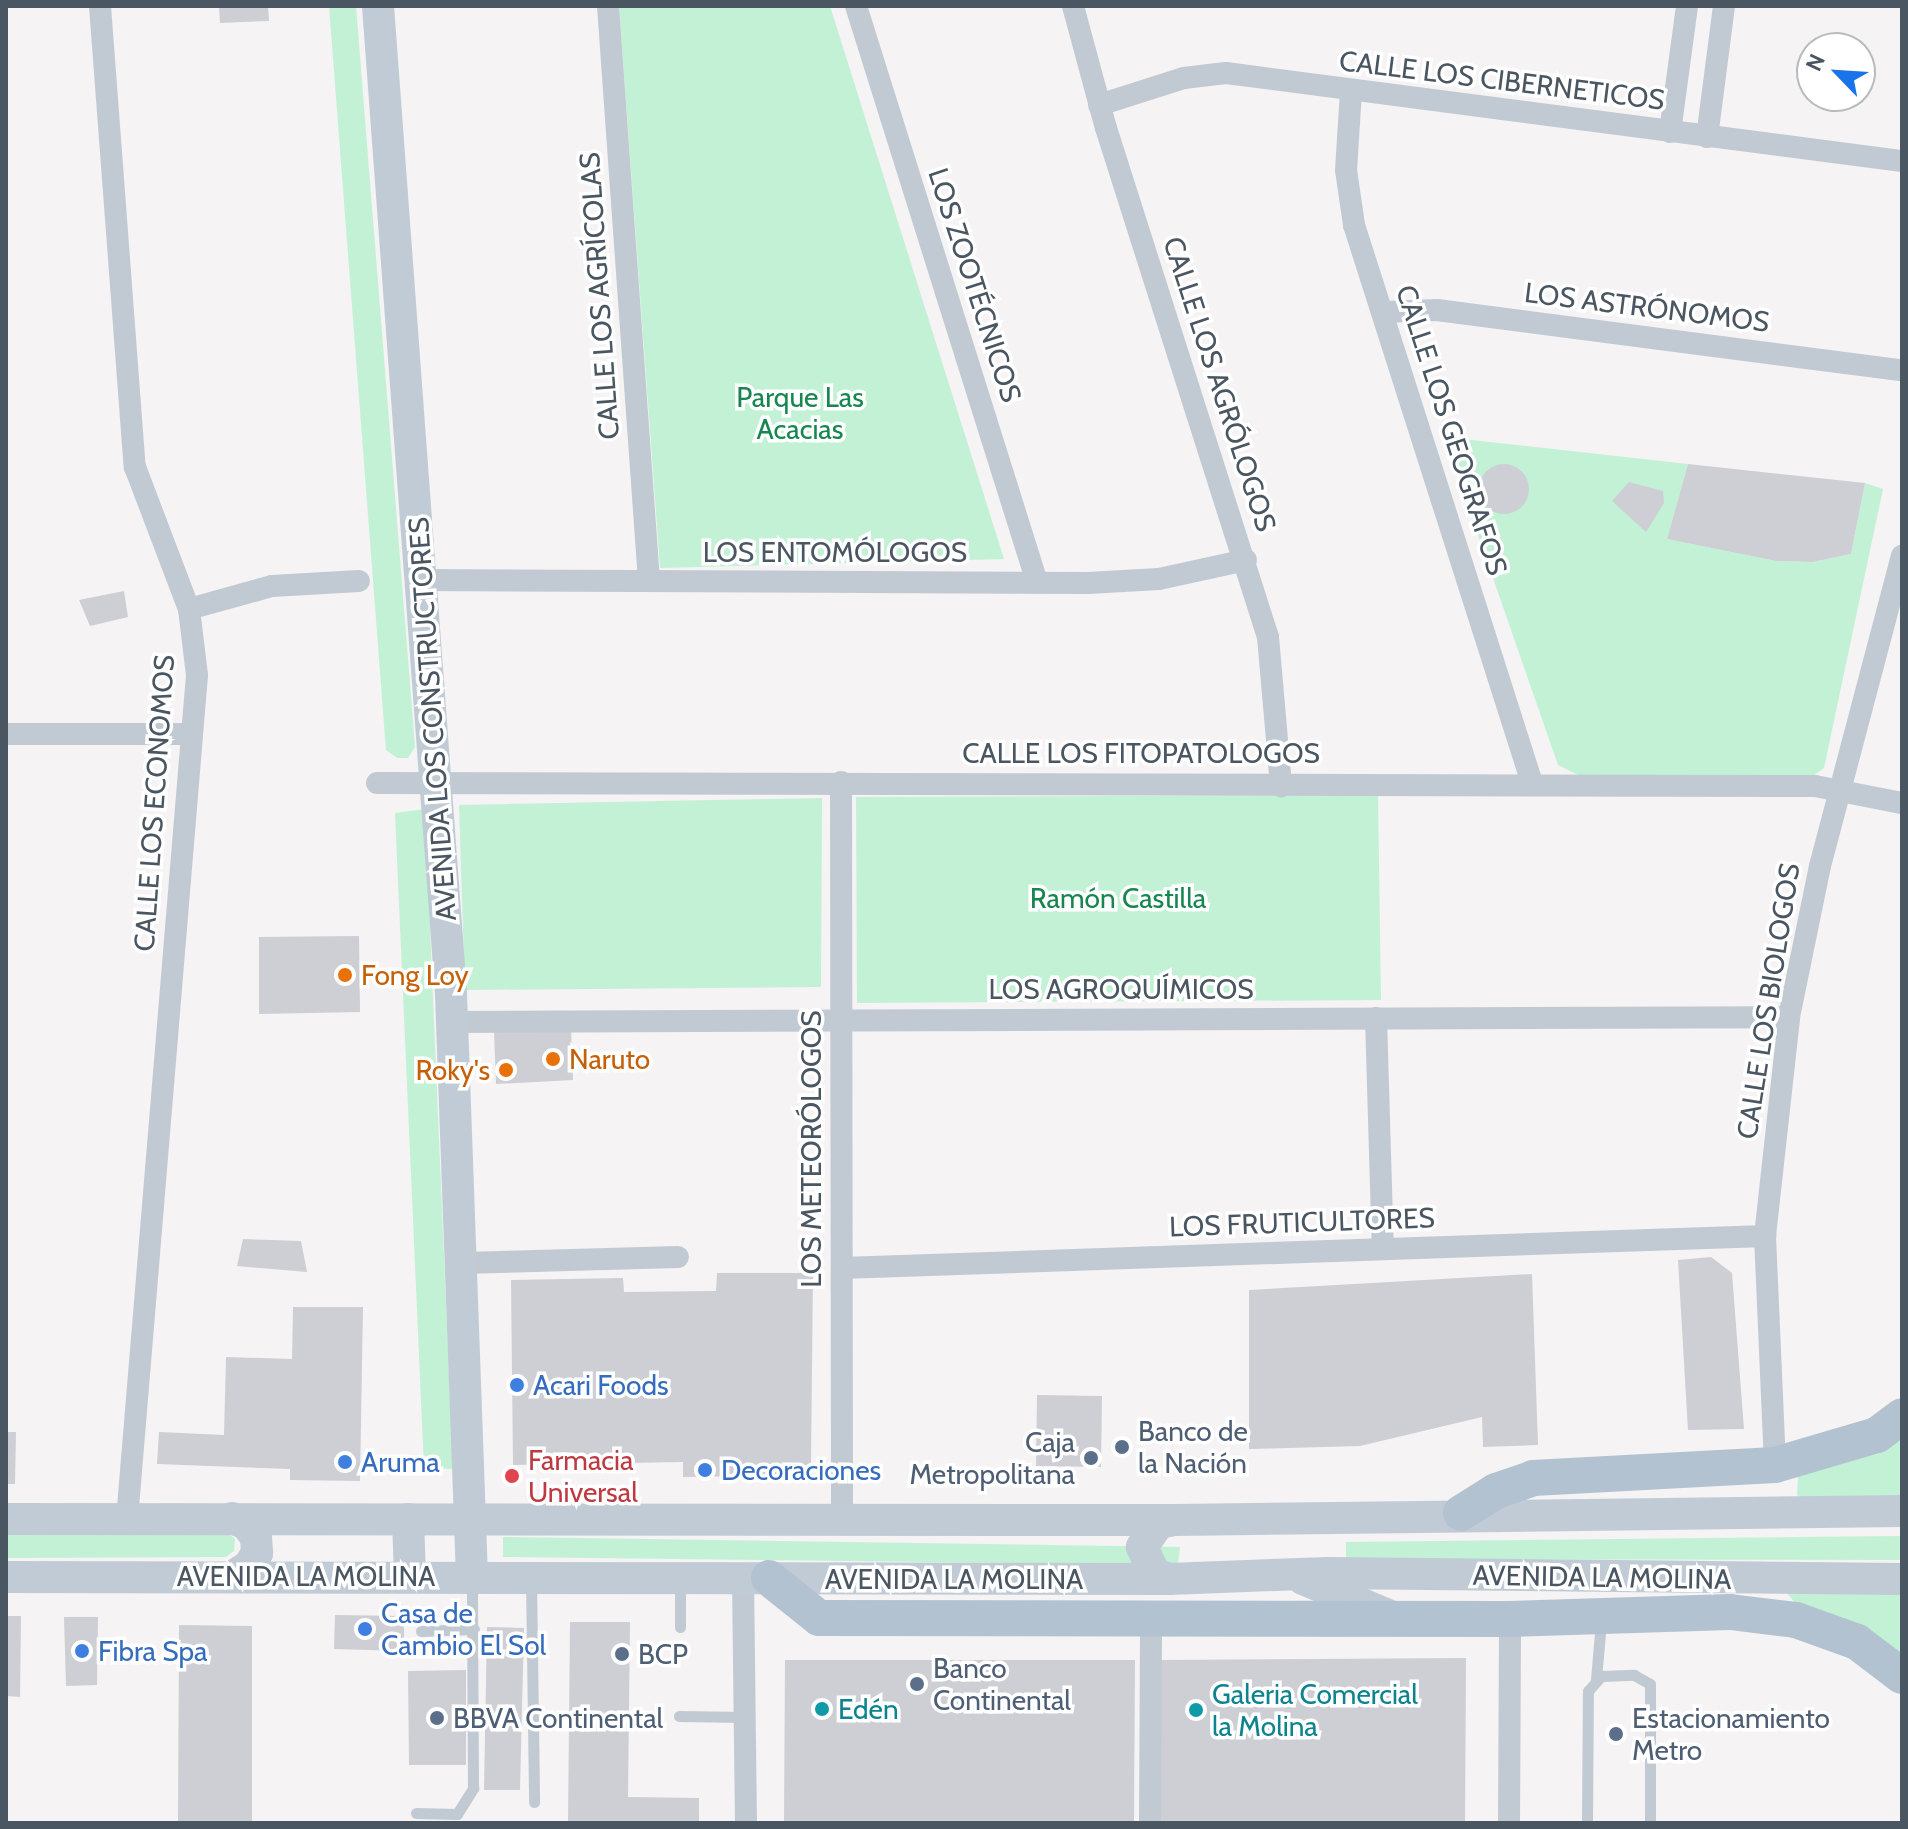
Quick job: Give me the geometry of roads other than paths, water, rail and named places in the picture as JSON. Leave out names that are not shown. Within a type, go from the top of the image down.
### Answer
[{"type":"main road","name":"AVENIDA LOS CONSTRUCTORES","points":[[378,6],[439,782],[452,1022],[472,1577]]},
{"type":"main road","points":[[1461,1513],[1496,1491],[1533,1478],[1775,1465],[1877,1435],[1902,1416]]},
{"type":"main road","name":"AVENIDA LA MOLINA","points":[[6,1519],[842,1516],[1174,1520],[1461,1513],[1902,1511]]},
{"type":"main road","points":[[232,1518],[246,1524],[256,1537],[257,1553],[249,1566],[236,1574]]},
{"type":"main road","points":[[408,1519],[410,1576]]},
{"type":"main road","points":[[1169,1579],[1155,1574],[1142,1547],[1159,1523],[1174,1520]]},
{"type":"main road","name":"AVENIDA LA MOLINA","points":[[6,1577],[236,1574],[680,1579],[1169,1579],[1293,1575],[1902,1579]]},
{"type":"main road","points":[[1293,1575],[1398,1619]]},
{"type":"main road","points":[[1603,1614],[1604,1578]]},
{"type":"main road","points":[[756,1579],[819,1618],[1510,1619],[1730,1612],[1796,1620],[1857,1642],[1902,1676]]},
{"type":"street","name":"CALLE LOS ECONOMOS","points":[[100,6],[135,467],[151,520],[189,609],[197,675],[127,1519]]},
{"type":"street","name":"CALLE LOS AGRÍCOLAS","points":[[608,6],[649,581]]},
{"type":"street","name":"LOS ZOOTÉCNICOS","points":[[856,6],[1037,582]]},
{"type":"street","name":"CALLE LOS AGRÓLOGOS","points":[[1073,6],[1099,105],[1246,560],[1272,660],[1281,786]]},
{"type":"street","points":[[1670,132],[1687,6]]},
{"type":"street","points":[[1707,137],[1724,6]]},
{"type":"street","name":"CALLE LOS CIBERNETICOS","points":[[1099,105],[1213,73],[1902,161]]},
{"type":"street","name":"CALLE LOS GEOGRAFOS","points":[[1351,91],[1347,189],[1532,783]]},
{"type":"street","name":"LOS ASTRÓNOMOS","points":[[1384,312],[1437,310],[1902,370]]},
{"type":"street","name":"CALLE LOS BIOLOGOS","points":[[1775,1465],[1765,1236],[1789,1017],[1809,912],[1902,556]]},
{"type":"street","name":"LOS ENTOMÓLOGOS","points":[[423,580],[1037,582],[1159,579],[1246,560]]},
{"type":"street","points":[[189,609],[272,586],[359,581]]},
{"type":"street","points":[[6,734],[192,734]]},
{"type":"street","name":"CALLE LOS FITOPATOLOGOS","points":[[377,783],[841,782],[1281,786],[1532,783],[1841,788],[1902,803]]},
{"type":"street","name":"LOS METEORÓLOGOS","points":[[841,782],[842,1516]]},
{"type":"street","name":"LOS AGROQUÍMICOS","points":[[452,1022],[1789,1017]]},
{"type":"street","points":[[1376,1018],[1383,1249]]},
{"type":"street","name":"LOS FRUTICULTORES","points":[[842,1268],[1765,1236]]},
{"type":"street","points":[[461,1263],[678,1257]]},
{"type":"street","points":[[746,1823],[745,1717],[756,1579]]},
{"type":"street","points":[[1150,1823],[1151,1619]]},
{"type":"street","points":[[1509,1823],[1510,1619]]},
{"type":"lane","points":[[416,1813],[457,1814],[473,1788],[472,1577]]},
{"type":"lane","points":[[531,1578],[534,1802]]},
{"type":"lane","points":[[680,1579],[680,1627]]},
{"type":"lane","points":[[1587,1823],[1588,1691],[1596,1679],[1603,1614]]},
{"type":"lane","points":[[421,1631],[474,1629]]},
{"type":"lane","points":[[1596,1679],[1634,1675],[1650,1684],[1650,1823]]},
{"type":"lane","points":[[679,1716],[745,1717]]},
{"type":"place","name":"Fong Loy","points":[[345,975]]},
{"type":"place","name":"Naruto","points":[[553,1059]]},
{"type":"place","name":"Roky's","points":[[506,1070]]},
{"type":"place","name":"Acari Foods","points":[[517,1385]]},
{"type":"place","name":"Banco de la Nación","points":[[1122,1447]]},
{"type":"place","name":"Caja Metropolitana","points":[[1091,1458]]},
{"type":"place","name":"Aruma","points":[[345,1462]]},
{"type":"place","name":"Decoraciones","points":[[705,1470]]},
{"type":"place","name":"Farmacia Universal","points":[[512,1476]]},
{"type":"place","name":"Casa de Cambio El Sol","points":[[365,1629]]},
{"type":"place","name":"Fibra Spa","points":[[82,1651]]},
{"type":"place","name":"BCP","points":[[622,1654]]},
{"type":"place","name":"Banco Continental","points":[[917,1684]]},
{"type":"place","name":"Edén","points":[[822,1709]]},
{"type":"place","name":"Galeria Comercial la Molina","points":[[1196,1710]]},
{"type":"place","name":"BBVA Continental","points":[[437,1718]]},
{"type":"place","name":"Estacionamiento Metro","points":[[1616,1734]]},
{"type":"park label","name":"Parque Las Acacias","points":[[800,413]]},
{"type":"park label","name":"Ramón Castilla","points":[[1118,898]]}]
